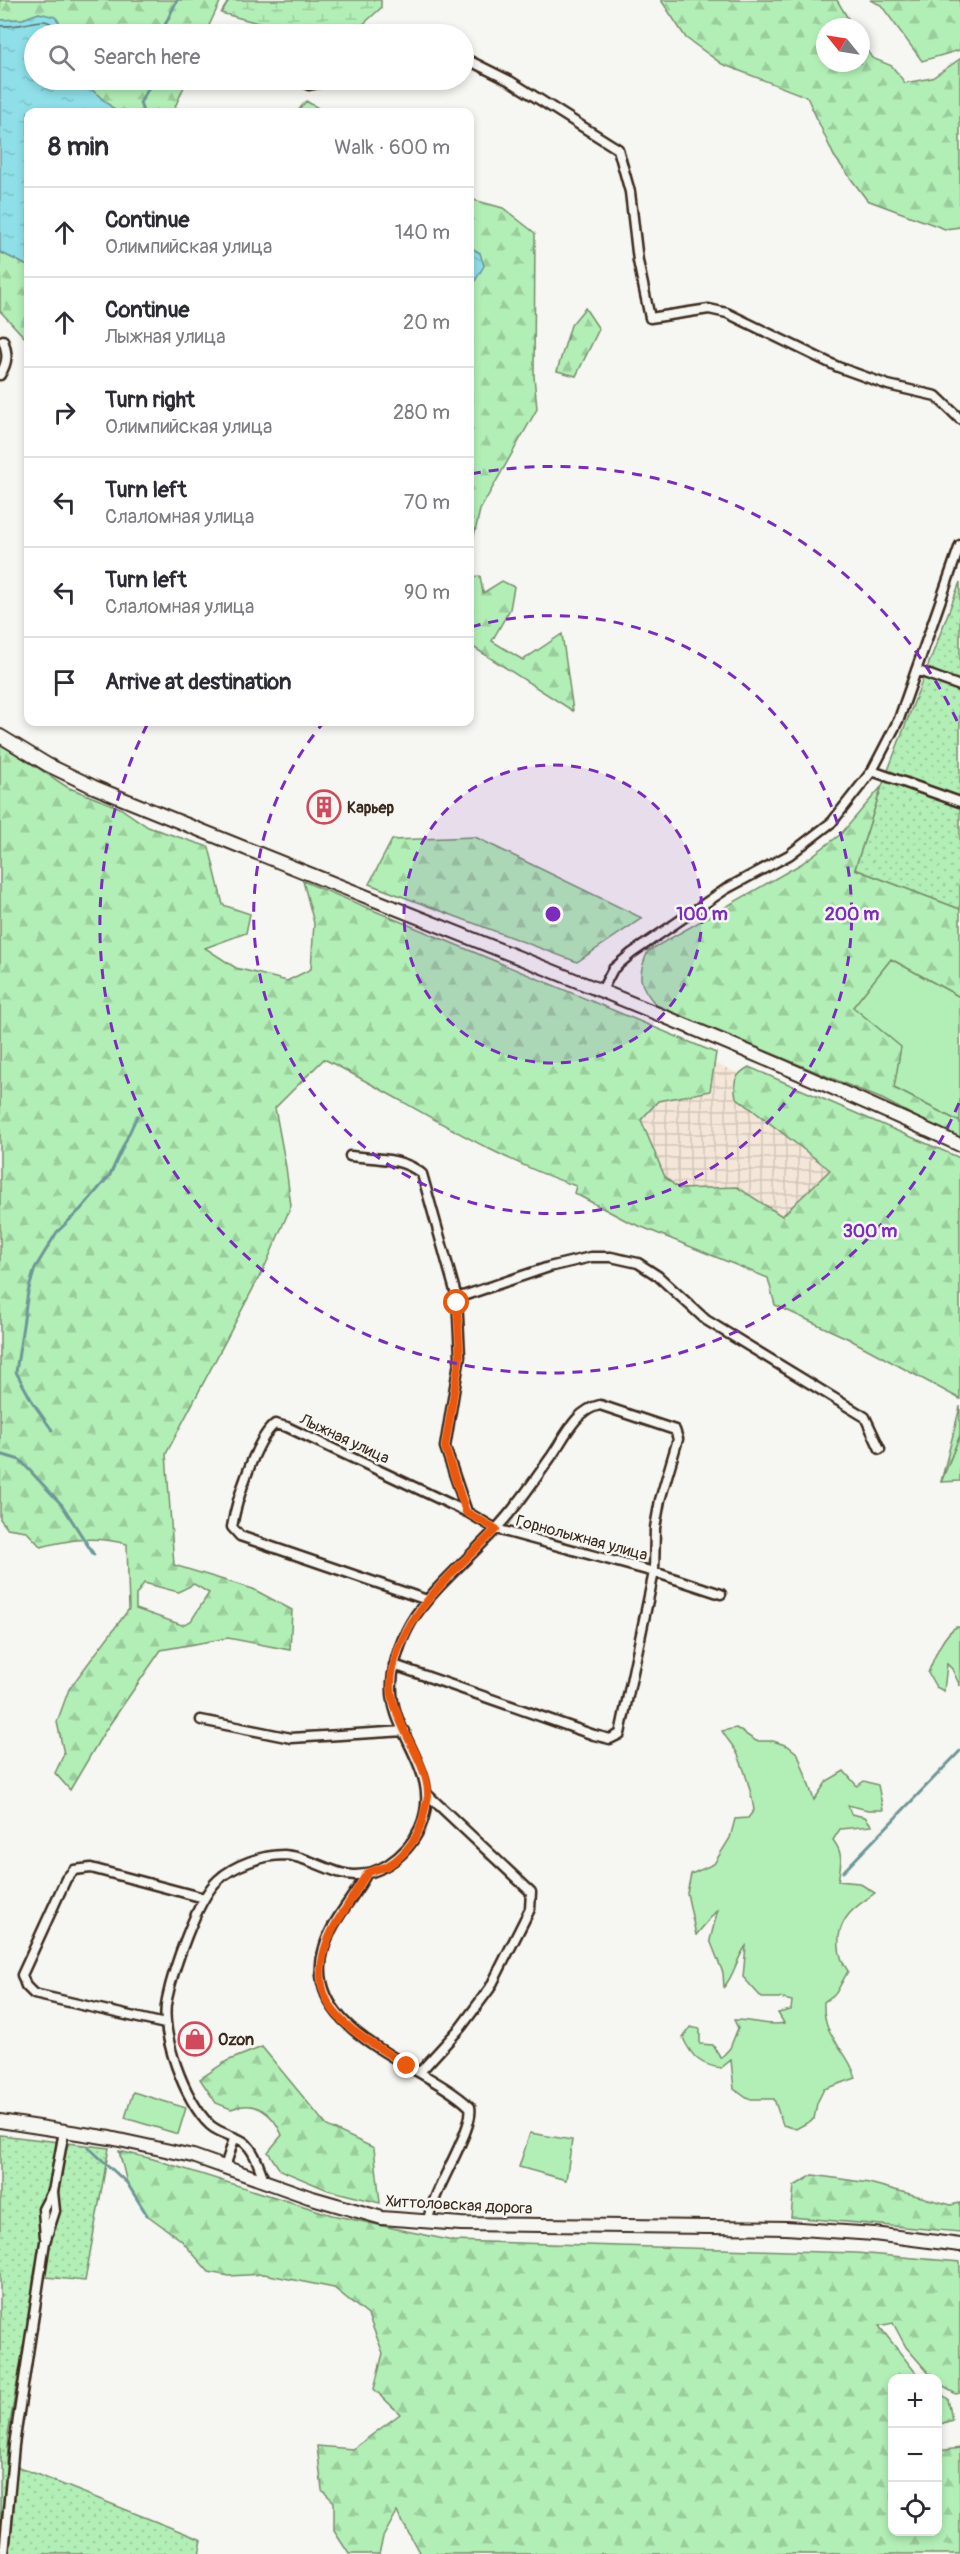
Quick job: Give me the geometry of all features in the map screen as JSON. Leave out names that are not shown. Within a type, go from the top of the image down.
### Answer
[{"type":"main road","points":[[0,736],[48,765],[94,787],[602,990],[960,1145]]},
{"type":"main road","name":"Хиттоловская дорога","points":[[0,2121],[193,2156],[309,2197],[382,2218],[461,2224],[786,2228],[874,2234],[960,2245]]},
{"type":"street","points":[[474,63],[510,81],[618,149],[630,192],[638,261],[650,318],[709,309],[726,313],[838,367],[888,385],[936,396],[960,419]]},
{"type":"street","points":[[0,375],[7,363],[7,352],[3,340]]},
{"type":"street","points":[[602,990],[613,969],[632,953],[726,889],[789,855],[832,822],[872,771],[899,718],[960,545]]},
{"type":"street","points":[[950,570],[960,573]]},
{"type":"street","points":[[916,670],[960,686]]},
{"type":"street","points":[[872,771],[960,802]]},
{"type":"street","points":[[350,1156],[400,1162],[412,1165],[422,1174],[458,1298],[460,1356],[445,1447],[466,1512]]},
{"type":"street","points":[[458,1298],[549,1267],[591,1257],[611,1257],[638,1263],[658,1276],[706,1320],[865,1417],[880,1449]]},
{"type":"street","name":"Горнолыжная улица","points":[[394,1665],[610,1739],[620,1734],[654,1572],[660,1500],[678,1438],[675,1430],[666,1425],[600,1405],[581,1413],[529,1488],[496,1529],[654,1572],[721,1594]]},
{"type":"street","name":"Лыжная улица","points":[[427,1600],[240,1536],[232,1527],[234,1511],[245,1479],[267,1430],[276,1424],[287,1427],[466,1512],[496,1529]]},
{"type":"street","points":[[264,2180],[254,2154],[243,2142],[211,2126],[184,2086],[165,2024],[166,2002],[177,1966],[204,1898],[219,1879],[243,1865],[263,1858],[285,1855],[344,1875],[367,1873],[389,1865],[409,1847],[421,1826],[428,1795],[423,1771],[394,1704],[391,1685],[394,1665],[413,1619],[427,1600],[496,1529]]},
{"type":"street","points":[[201,1720],[291,1738],[405,1731]]},
{"type":"street","points":[[420,2072],[461,2027],[490,1988],[530,1910],[531,1892],[428,1795]]},
{"type":"street","points":[[165,2024],[34,1994],[26,1986],[22,1976],[66,1879],[74,1870],[91,1868],[204,1898]]},
{"type":"street","points":[[367,1873],[338,1918],[324,1947],[320,1971],[323,1993],[337,2015],[363,2037],[420,2072],[470,2107],[471,2113],[464,2134],[429,2211],[428,2221]]},
{"type":"street","points":[[4,2554],[14,2445],[45,2242],[55,2211],[53,2192],[64,2131]]},
{"type":"street","points":[[225,2167],[234,2139]]},
{"type":"shaded area","points":[[714,1063],[738,1073],[733,1085],[736,1097],[830,1170],[782,1216],[737,1187],[679,1189],[665,1177],[641,1120],[658,1101],[710,1091]]},
{"type":"green space","points":[[0,0],[221,0],[210,24],[56,24],[39,13],[23,19],[0,20]]},
{"type":"green space","points":[[229,0],[381,0],[381,8],[363,24],[258,23],[221,13]]},
{"type":"green space","points":[[661,0],[837,0],[848,18],[816,18],[816,72],[870,72],[870,55],[872,58],[892,66],[905,83],[932,78],[960,59],[960,227],[945,229],[867,200],[834,156],[807,97],[722,64],[686,38]]},
{"type":"green space","points":[[870,0],[960,0],[960,50],[922,61],[881,5]]},
{"type":"green space","points":[[92,90],[183,90],[175,107],[177,108],[112,108]]},
{"type":"green space","points":[[306,101],[318,108],[300,108]]},
{"type":"green space","points":[[474,200],[503,208],[535,233],[534,376],[537,409],[480,510],[474,536],[474,283],[480,253],[474,249]]},
{"type":"green space","points":[[0,252],[24,264],[24,337],[0,311]]},
{"type":"green space","points":[[585,308],[599,329],[576,376],[557,371],[571,325]]},
{"type":"green space","points":[[480,576],[483,593],[502,581],[514,587],[510,609],[492,641],[523,660],[562,634],[573,711],[474,648],[474,577]]},
{"type":"green space","points":[[960,582],[960,909],[855,869],[882,786]]},
{"type":"green space","points":[[0,743],[67,787],[120,808],[148,827],[209,847],[223,905],[250,914],[246,933],[205,948],[236,968],[287,981],[311,969],[314,923],[303,881],[716,1053],[710,1091],[658,1101],[641,1120],[665,1177],[679,1189],[737,1187],[782,1216],[830,1170],[736,1097],[736,1079],[749,1067],[960,1158],[960,1399],[847,1338],[775,1305],[768,1278],[627,1221],[574,1193],[576,1186],[543,1174],[479,1144],[324,1059],[275,1108],[291,1206],[266,1264],[166,1454],[174,1565],[253,1589],[292,1610],[290,1650],[228,1638],[161,1650],[103,1734],[70,1790],[55,1773],[64,1754],[57,1722],[69,1689],[129,1609],[127,1544],[105,1540],[84,1540],[41,1547],[26,1531],[7,1528],[0,1519]],"holes":[[[144,1583],[178,1592],[194,1584],[209,1593],[191,1621],[182,1625],[136,1609],[136,1595]]]},
{"type":"green space","points":[[882,786],[855,869],[960,909],[960,997],[891,959],[853,1007],[901,1047],[894,1088],[960,1122],[960,1140],[884,1100],[656,1005],[641,980],[642,967],[648,951],[801,864],[841,834]]},
{"type":"green space","points":[[475,837],[642,918],[577,962],[369,884],[392,840]]},
{"type":"green space","points":[[891,959],[960,997],[960,1122],[894,1088],[852,1007]]},
{"type":"green space","points":[[960,1407],[960,1435],[941,1482]]},
{"type":"green space","points":[[960,1435],[960,1481],[941,1482]]},
{"type":"green space","points":[[956,1627],[960,1627],[960,1686],[947,1664],[944,1691],[936,1687],[928,1673],[943,1642]]},
{"type":"green space","points":[[736,1728],[756,1741],[773,1741],[788,1746],[798,1754],[814,1800],[827,1781],[844,1771],[857,1786],[864,1781],[878,1785],[883,1810],[868,1810],[848,1805],[851,1814],[865,1817],[872,1826],[840,1829],[833,1840],[840,1855],[838,1881],[859,1883],[875,1893],[859,1904],[842,1924],[839,1945],[844,1965],[848,1971],[836,1993],[824,2002],[827,2025],[856,2078],[824,2089],[817,2103],[814,2119],[796,2129],[783,2125],[774,2099],[748,2099],[734,2089],[731,2060],[721,2068],[707,2065],[693,2055],[683,2038],[690,2027],[700,2029],[700,2044],[713,2045],[721,2058],[730,2048],[738,2028],[734,2020],[784,2023],[778,2013],[791,2010],[792,2001],[762,1998],[743,1977],[746,1946],[724,1987],[723,1973],[710,1940],[718,1909],[696,1935],[687,1893],[691,1874],[714,1864],[730,1838],[735,1819],[748,1818],[754,1810],[741,1762],[722,1731]]},
{"type":"green space","points":[[262,2047],[327,2126],[374,2148],[380,2203],[328,2190],[280,2170],[268,2152],[282,2135],[274,2120],[255,2107],[240,2106],[231,2109],[216,2103],[200,2079],[227,2061]]},
{"type":"green space","points":[[133,2092],[186,2108],[178,2134],[125,2118]]},
{"type":"green space","points":[[530,2133],[572,2140],[566,2180],[519,2167]]},
{"type":"green space","points":[[0,2135],[109,2148],[85,2281],[36,2276],[8,2434],[6,2462],[202,2540],[199,2554],[0,2554]]},
{"type":"green space","points":[[119,2151],[153,2159],[332,2215],[453,2241],[856,2253],[960,2262],[960,2393],[956,2394],[942,2386],[942,2374],[930,2374],[906,2347],[893,2323],[879,2326],[917,2374],[888,2374],[888,2536],[942,2536],[942,2450],[960,2448],[960,2554],[420,2554],[397,2512],[383,2537],[379,2554],[349,2554],[334,2531],[334,2502],[322,2490],[317,2446],[353,2449],[400,2414],[374,2389],[383,2353],[368,2315],[334,2288],[264,2274],[229,2276],[209,2272],[181,2240],[147,2215],[127,2183]]},
{"type":"green space","points":[[813,2175],[869,2183],[951,2205],[960,2203],[960,2232],[791,2217],[794,2186]]},
{"type":"green space","points":[[942,2395],[948,2399],[952,2420],[942,2424]]},
{"type":"water","points":[[39,13],[55,17],[60,24],[24,24],[24,90],[92,90],[112,108],[24,108],[24,264],[0,252],[0,20],[23,19]]},
{"type":"water","points":[[474,249],[480,253],[484,266],[474,282]]},
{"type":"waterway","points":[[165,24],[177,0]]},
{"type":"waterway","points":[[142,108],[140,103],[148,90]]},
{"type":"waterway","points":[[52,1430],[33,1403],[16,1372],[28,1292],[35,1268],[57,1232],[81,1209],[110,1175],[137,1116]]},
{"type":"waterway","points":[[0,1454],[20,1460],[62,1505],[94,1555]]},
{"type":"waterway","points":[[843,1872],[960,1751]]},
{"type":"waterway","points":[[88,2147],[127,2183],[147,2215]]},
{"type":"place","name":"Карьер","points":[[324,807]]},
{"type":"place","name":"Ozon","points":[[195,2039]]},
{"type":"route","points":[[407,2066],[363,2037],[337,2015],[323,1993],[320,1971],[324,1947],[338,1918],[367,1873],[389,1865],[409,1847],[421,1826],[428,1795],[423,1771],[394,1704],[391,1685],[394,1665],[400,1648],[413,1619],[427,1600],[496,1529],[466,1512],[445,1447],[460,1356],[457,1303]]}]
